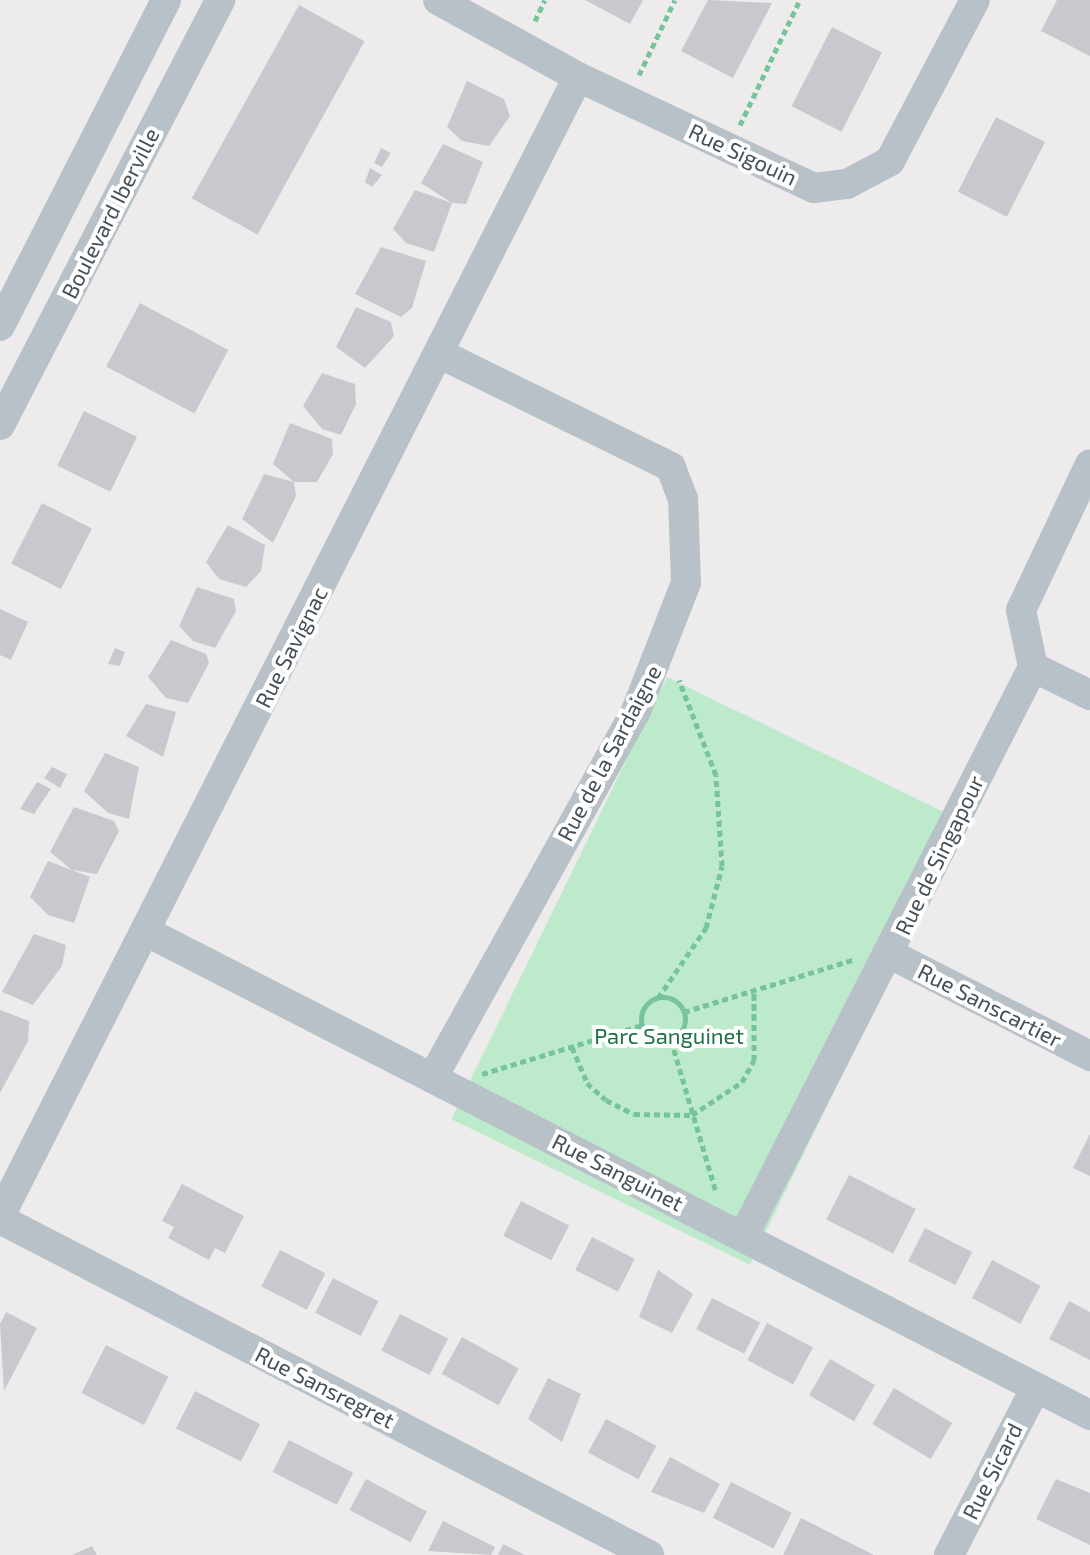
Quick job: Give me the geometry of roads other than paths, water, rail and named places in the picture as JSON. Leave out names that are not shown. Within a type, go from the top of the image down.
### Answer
[{"type":"street","name":"Rue Sigouin","points":[[438,0],[578,77],[814,188],[847,184],[890,161],[975,0]]},
{"type":"street","points":[[0,326],[164,1],[213,13]]},
{"type":"street","name":"Boulevard Iberville","points":[[0,425],[213,13]]},
{"type":"street","name":"Rue Savignac","points":[[0,1218],[442,355],[578,77]]},
{"type":"street","name":"Rue de la Sardaigne","points":[[440,1081],[666,648],[686,583],[683,499],[671,467],[442,355]]},
{"type":"street","points":[[1090,464],[1021,610],[1033,667],[1090,695]]},
{"type":"street","name":"Rue de Singapour","points":[[735,1233],[892,950],[1033,667]]},
{"type":"street","name":"Rue Sanguinet","points":[[145,931],[1090,1415]]},
{"type":"street","name":"Rue Sanscartier","points":[[892,950],[1090,1056]]},
{"type":"street","name":"Rue Sansregret","points":[[0,1218],[649,1555]]},
{"type":"street","name":"Rue Sicard","points":[[949,1555],[1036,1387]]},
{"type":"park label","name":"Parc Sanguinet","points":[[669,1036]]}]
